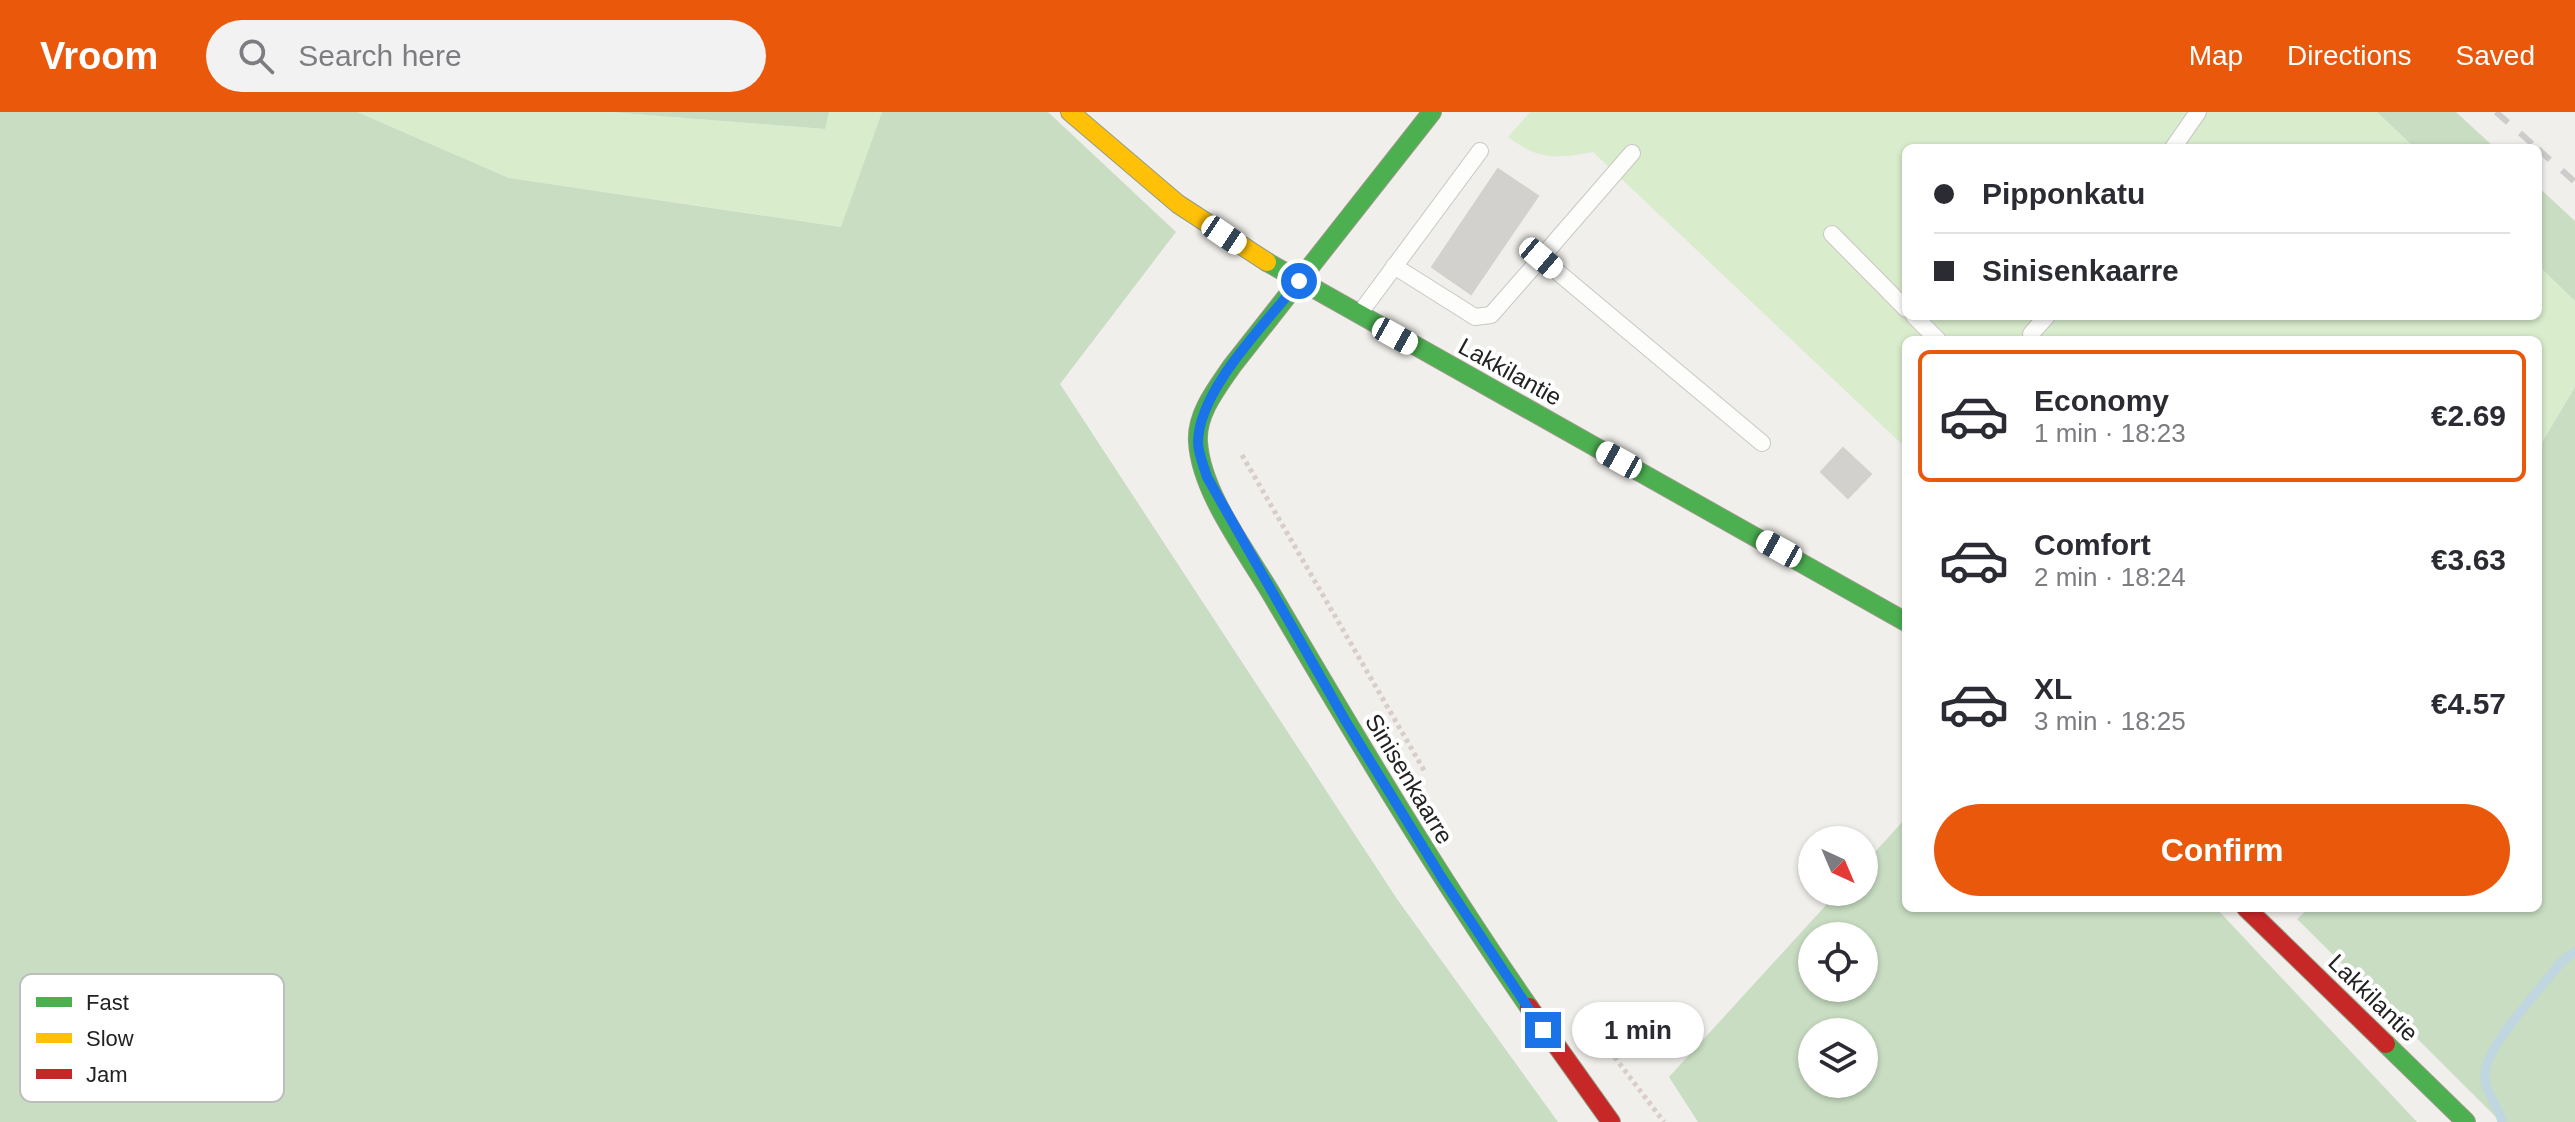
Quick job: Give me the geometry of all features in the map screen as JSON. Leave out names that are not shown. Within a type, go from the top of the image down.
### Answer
[{"type":"street","name":"Lakkilantie","points":[[1070,112],[1178,204],[1299,281],[1846,585],[1902,620]]},
{"type":"street","points":[[1299,281],[1432,112]]},
{"type":"street","name":"Sinisenkaarre","points":[[1299,281],[1214,391],[1198,442],[1207,477],[1353,733],[1512,987],[1611,1122]]},
{"type":"street","name":"Lakkilantie","points":[[2250,912],[2466,1122]]},
{"type":"lane","points":[[2176,144],[2198,112]]},
{"type":"lane","points":[[1359,315],[1480,151]]},
{"type":"lane","points":[[1394,266],[1475,317],[1491,315],[1632,153]]},
{"type":"lane","points":[[1832,234],[1902,305]]},
{"type":"lane","points":[[1541,258],[1762,443]]},
{"type":"lane","points":[[1918,320],[1934,336]]},
{"type":"lane","points":[[2031,334],[2043,320]]},
{"type":"path","points":[[1241,454],[1428,777]]},
{"type":"path","points":[[1594,1029],[1664,1122]]},
{"type":"green space","points":[[0,112],[357,112],[509,178],[841,227],[882,112],[1048,112],[1176,232],[1060,384],[1397,899],[1558,1122],[0,1122]]},
{"type":"green space","points":[[357,112],[610,112],[824,129],[829,112],[882,112],[842,227],[509,178]]},
{"type":"green space","points":[[610,112],[829,112],[825,129]]},
{"type":"green space","points":[[1530,112],[2377,112],[2411,144],[1902,144],[1902,320],[2542,320],[2542,269],[2575,301],[2575,387],[2542,442],[2542,336],[1902,336],[1902,444],[1593,152],[1548,156],[1529,150],[1508,137]]},
{"type":"green space","points":[[2377,112],[2456,112],[2491,144],[2411,144]]},
{"type":"green space","points":[[2542,191],[2575,221],[2575,301],[2542,269]]},
{"type":"green space","points":[[2575,387],[2575,1122],[2501,1122],[2297,919],[2305,912],[2542,912],[2542,442]]},
{"type":"green space","points":[[1902,822],[1902,912],[2220,912],[2417,1122],[1698,1122],[1669,1077],[1798,936],[1798,1002],[1878,1002],[1878,922],[1811,922],[1825,906],[1878,906],[1878,849]]},
{"type":"building","points":[[1498,169],[1538,196],[1471,294],[1432,267]]},
{"type":"building","points":[[1843,448],[1871,474],[1848,498],[1821,472]]},
{"type":"waterway","points":[[2502,1122],[2487,1088],[2487,1063],[2516,1017],[2561,962],[2575,952]]},
{"type":"railway","points":[[2496,112],[2532,144]]},
{"type":"railway","points":[[2542,153],[2575,182]]},
{"type":"traffic: fast","points":[[1432,112],[1232,366],[1204,411],[1198,442],[1208,482],[1228,524],[1398,806],[1529,1007]]},
{"type":"traffic: fast","points":[[1267,262],[1902,620]]},
{"type":"traffic: fast","points":[[2386,1044],[2466,1122]]},
{"type":"traffic: slow","points":[[1070,112],[1178,204],[1267,262]]},
{"type":"traffic: jam","points":[[2250,912],[2386,1044]]},
{"type":"traffic: jam","points":[[1529,1007],[1611,1122]]},
{"type":"route","points":[[1299,281],[1232,366],[1206,407],[1198,442],[1207,477],[1345,720],[1442,878],[1543,1030]]}]
